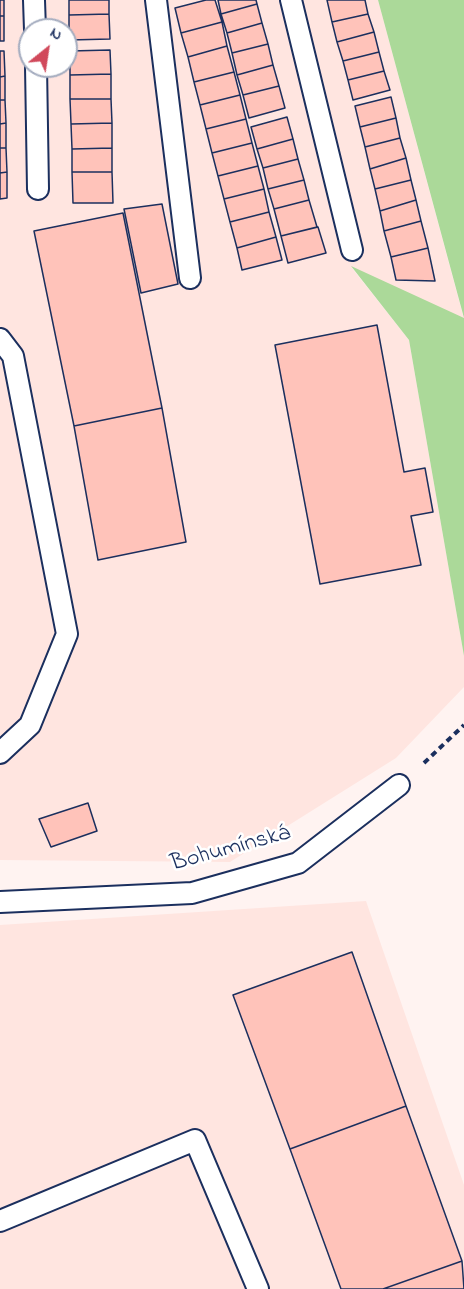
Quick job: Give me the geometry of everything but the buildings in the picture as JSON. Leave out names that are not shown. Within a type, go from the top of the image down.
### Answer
[{"type":"lane","points":[[34,0],[35,18]]},
{"type":"lane","points":[[156,0],[190,278]]},
{"type":"lane","points":[[291,0],[352,250]]},
{"type":"lane","points":[[36,78],[38,189]]},
{"type":"lane","points":[[0,339],[13,356],[67,634],[30,725],[0,753]]},
{"type":"lane","name":"Bohumínská","points":[[0,902],[192,893],[298,863],[399,785]]},
{"type":"lane","points":[[0,1221],[195,1140],[258,1289]]},
{"type":"path","points":[[399,785],[464,725]]},
{"type":"shaded area","points":[[0,0],[378,0],[464,319],[352,268],[409,340],[464,656],[464,687],[396,758],[230,862],[0,860]]},
{"type":"shaded area","points":[[366,901],[464,1185],[464,1289],[0,1289],[0,925]]},
{"type":"green space","points":[[378,0],[464,0],[464,318]]},
{"type":"green space","points":[[351,266],[464,318],[464,656],[409,340]]}]
